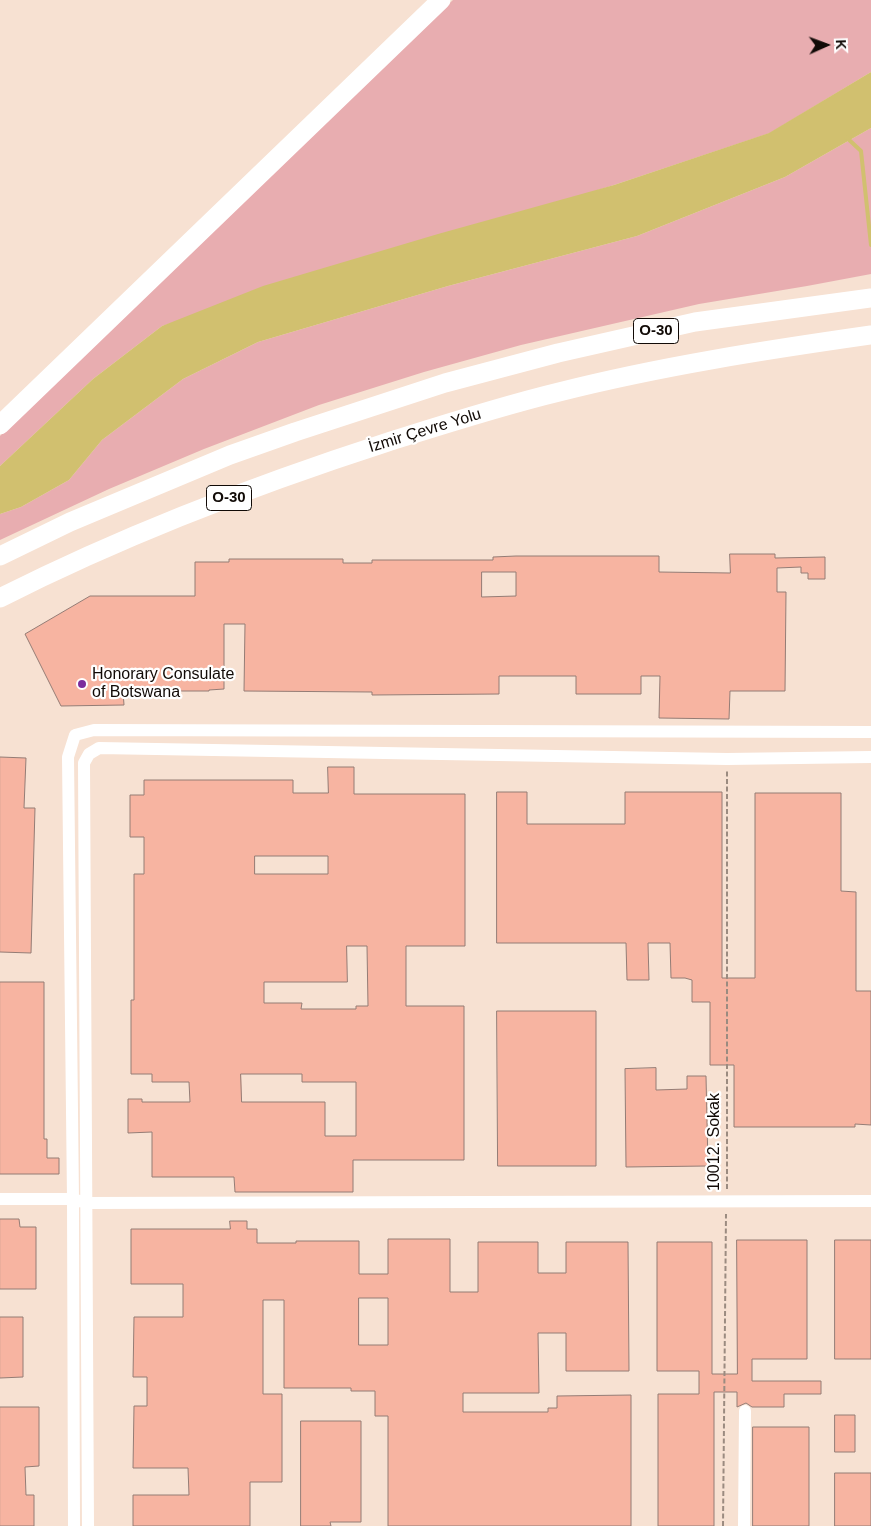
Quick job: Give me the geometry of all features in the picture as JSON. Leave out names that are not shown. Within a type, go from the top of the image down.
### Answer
[{"type":"highway","points":[[0,425],[440,0]]},
{"type":"highway","points":[[768,312],[871,288]]},
{"type":"highway","name":"O-30","points":[[0,556],[70,522],[230,455],[445,383],[558,353],[686,324],[871,298]]},
{"type":"highway","name":"İzmir Çevre Yolu","points":[[0,598],[88,556],[233,496],[311,467],[465,418],[560,392],[709,360],[871,335]]},
{"type":"street","points":[[75,735],[94,730],[871,732]]},
{"type":"street","points":[[75,735],[89,754]]},
{"type":"street","points":[[74,1526],[73,1199],[68,757],[75,735]]},
{"type":"street","points":[[88,1526],[84,763],[89,754],[99,748],[727,759],[871,756]]},
{"type":"street","points":[[0,1199],[73,1199],[86,1203],[871,1201]]},
{"type":"street","points":[[744,1526],[745,1411]]},
{"type":"path","name":"10012. Sokak","points":[[723,1526],[727,1202],[727,759]]},
{"type":"shaded area","points":[[453,0],[871,0],[871,72],[770,133],[614,185],[162,326],[93,379],[0,466],[0,436],[14,421]]},
{"type":"shaded area","points":[[871,72],[871,128],[785,177],[637,236],[448,286],[258,342],[183,379],[102,440],[69,480],[21,507],[0,514],[0,466],[93,379],[162,326],[263,286],[438,234],[614,185],[769,133]]},
{"type":"shaded area","points":[[871,128],[871,274],[699,304],[521,345],[424,372],[319,405],[204,449],[109,489],[0,540],[0,514],[21,507],[69,480],[102,440],[183,379],[258,342],[448,286],[637,236],[785,177]]},
{"type":"building","points":[[730,554],[775,554],[775,558],[825,557],[825,579],[808,579],[808,573],[801,573],[801,567],[777,568],[777,592],[786,592],[785,691],[730,691],[729,719],[659,718],[660,676],[641,676],[641,694],[576,694],[576,676],[499,676],[499,694],[372,695],[372,692],[244,691],[245,624],[224,624],[224,689],[209,691],[123,691],[124,705],[61,706],[25,634],[90,596],[195,596],[195,562],[229,562],[229,559],[343,559],[343,563],[372,563],[372,560],[493,560],[493,557],[516,556],[659,556],[659,572],[730,573]],"holes":[[[482,572],[516,572],[516,596],[482,597]]]},
{"type":"building","points":[[0,757],[26,758],[24,808],[35,808],[31,953],[0,952]]},
{"type":"building","points":[[328,767],[354,767],[354,794],[465,794],[465,946],[406,946],[406,1006],[464,1006],[464,1160],[353,1160],[353,1192],[235,1192],[234,1177],[152,1177],[152,1132],[128,1133],[128,1099],[142,1099],[142,1102],[190,1102],[189,1082],[152,1082],[152,1074],[131,1074],[131,1000],[134,1000],[134,874],[144,874],[144,837],[130,837],[130,795],[144,795],[144,780],[293,780],[293,793],[328,793]],"holes":[[[255,856],[328,856],[328,874],[255,874]],[[347,946],[367,946],[368,1006],[356,1006],[356,1009],[301,1009],[302,1003],[264,1003],[264,982],[347,982]],[[241,1074],[302,1074],[302,1082],[356,1082],[356,1136],[325,1136],[325,1102],[242,1102]]]},
{"type":"building","points":[[497,792],[527,792],[527,824],[625,824],[625,792],[722,792],[722,978],[755,978],[755,793],[841,793],[841,891],[856,892],[856,991],[871,991],[871,1125],[855,1124],[855,1127],[734,1127],[734,1065],[710,1065],[710,1002],[692,1002],[692,980],[671,978],[670,943],[648,943],[649,980],[627,980],[626,943],[497,943]]},
{"type":"building","points":[[0,982],[44,982],[44,1139],[47,1139],[47,1158],[59,1158],[59,1174],[0,1174]]},
{"type":"building","points":[[497,1011],[596,1011],[596,1166],[498,1166]]},
{"type":"building","points":[[656,1068],[656,1090],[687,1089],[687,1076],[706,1076],[708,1166],[626,1167],[625,1069]]},
{"type":"building","points":[[0,1219],[19,1219],[20,1227],[36,1227],[36,1289],[0,1289]]},
{"type":"building","points":[[230,1221],[247,1221],[247,1229],[257,1229],[257,1243],[359,1241],[359,1274],[388,1274],[388,1239],[450,1239],[450,1292],[478,1292],[478,1242],[538,1242],[538,1273],[566,1273],[566,1242],[628,1242],[629,1371],[566,1371],[566,1333],[538,1333],[539,1393],[463,1393],[463,1412],[548,1412],[548,1408],[557,1408],[557,1396],[631,1395],[631,1526],[388,1526],[388,1416],[375,1416],[375,1391],[351,1391],[351,1388],[284,1388],[284,1300],[263,1300],[263,1394],[282,1394],[282,1482],[250,1482],[250,1526],[133,1526],[133,1495],[189,1495],[188,1468],[133,1468],[134,1406],[147,1406],[147,1377],[133,1377],[134,1317],[183,1317],[183,1284],[131,1284],[131,1229],[230,1229]],"holes":[[[359,1298],[388,1298],[388,1345],[359,1345]]]},
{"type":"building","points":[[737,1240],[807,1240],[807,1359],[752,1359],[752,1381],[821,1381],[821,1394],[784,1394],[784,1407],[752,1407],[746,1403],[737,1407],[737,1392],[714,1392],[714,1526],[658,1526],[658,1394],[699,1394],[699,1371],[657,1371],[657,1242],[712,1242],[712,1374],[737,1374]]},
{"type":"building","points":[[835,1240],[871,1240],[871,1359],[835,1359]]},
{"type":"building","points":[[0,1317],[23,1317],[23,1377],[0,1378]]},
{"type":"building","points":[[0,1407],[39,1407],[39,1466],[25,1467],[26,1495],[34,1495],[34,1526],[0,1526]]},
{"type":"building","points":[[835,1415],[855,1415],[855,1452],[835,1452]]},
{"type":"building","points":[[301,1421],[361,1421],[361,1522],[330,1522],[331,1526],[301,1526]]},
{"type":"building","points":[[753,1427],[809,1427],[809,1526],[753,1526]]},
{"type":"building","points":[[835,1473],[871,1473],[871,1526],[835,1526]]},
{"type":"waterway","points":[[846,137],[861,151],[871,245]]},
{"type":"place","name":"Honorary Consulate of Botswana","points":[[82,684]]}]
